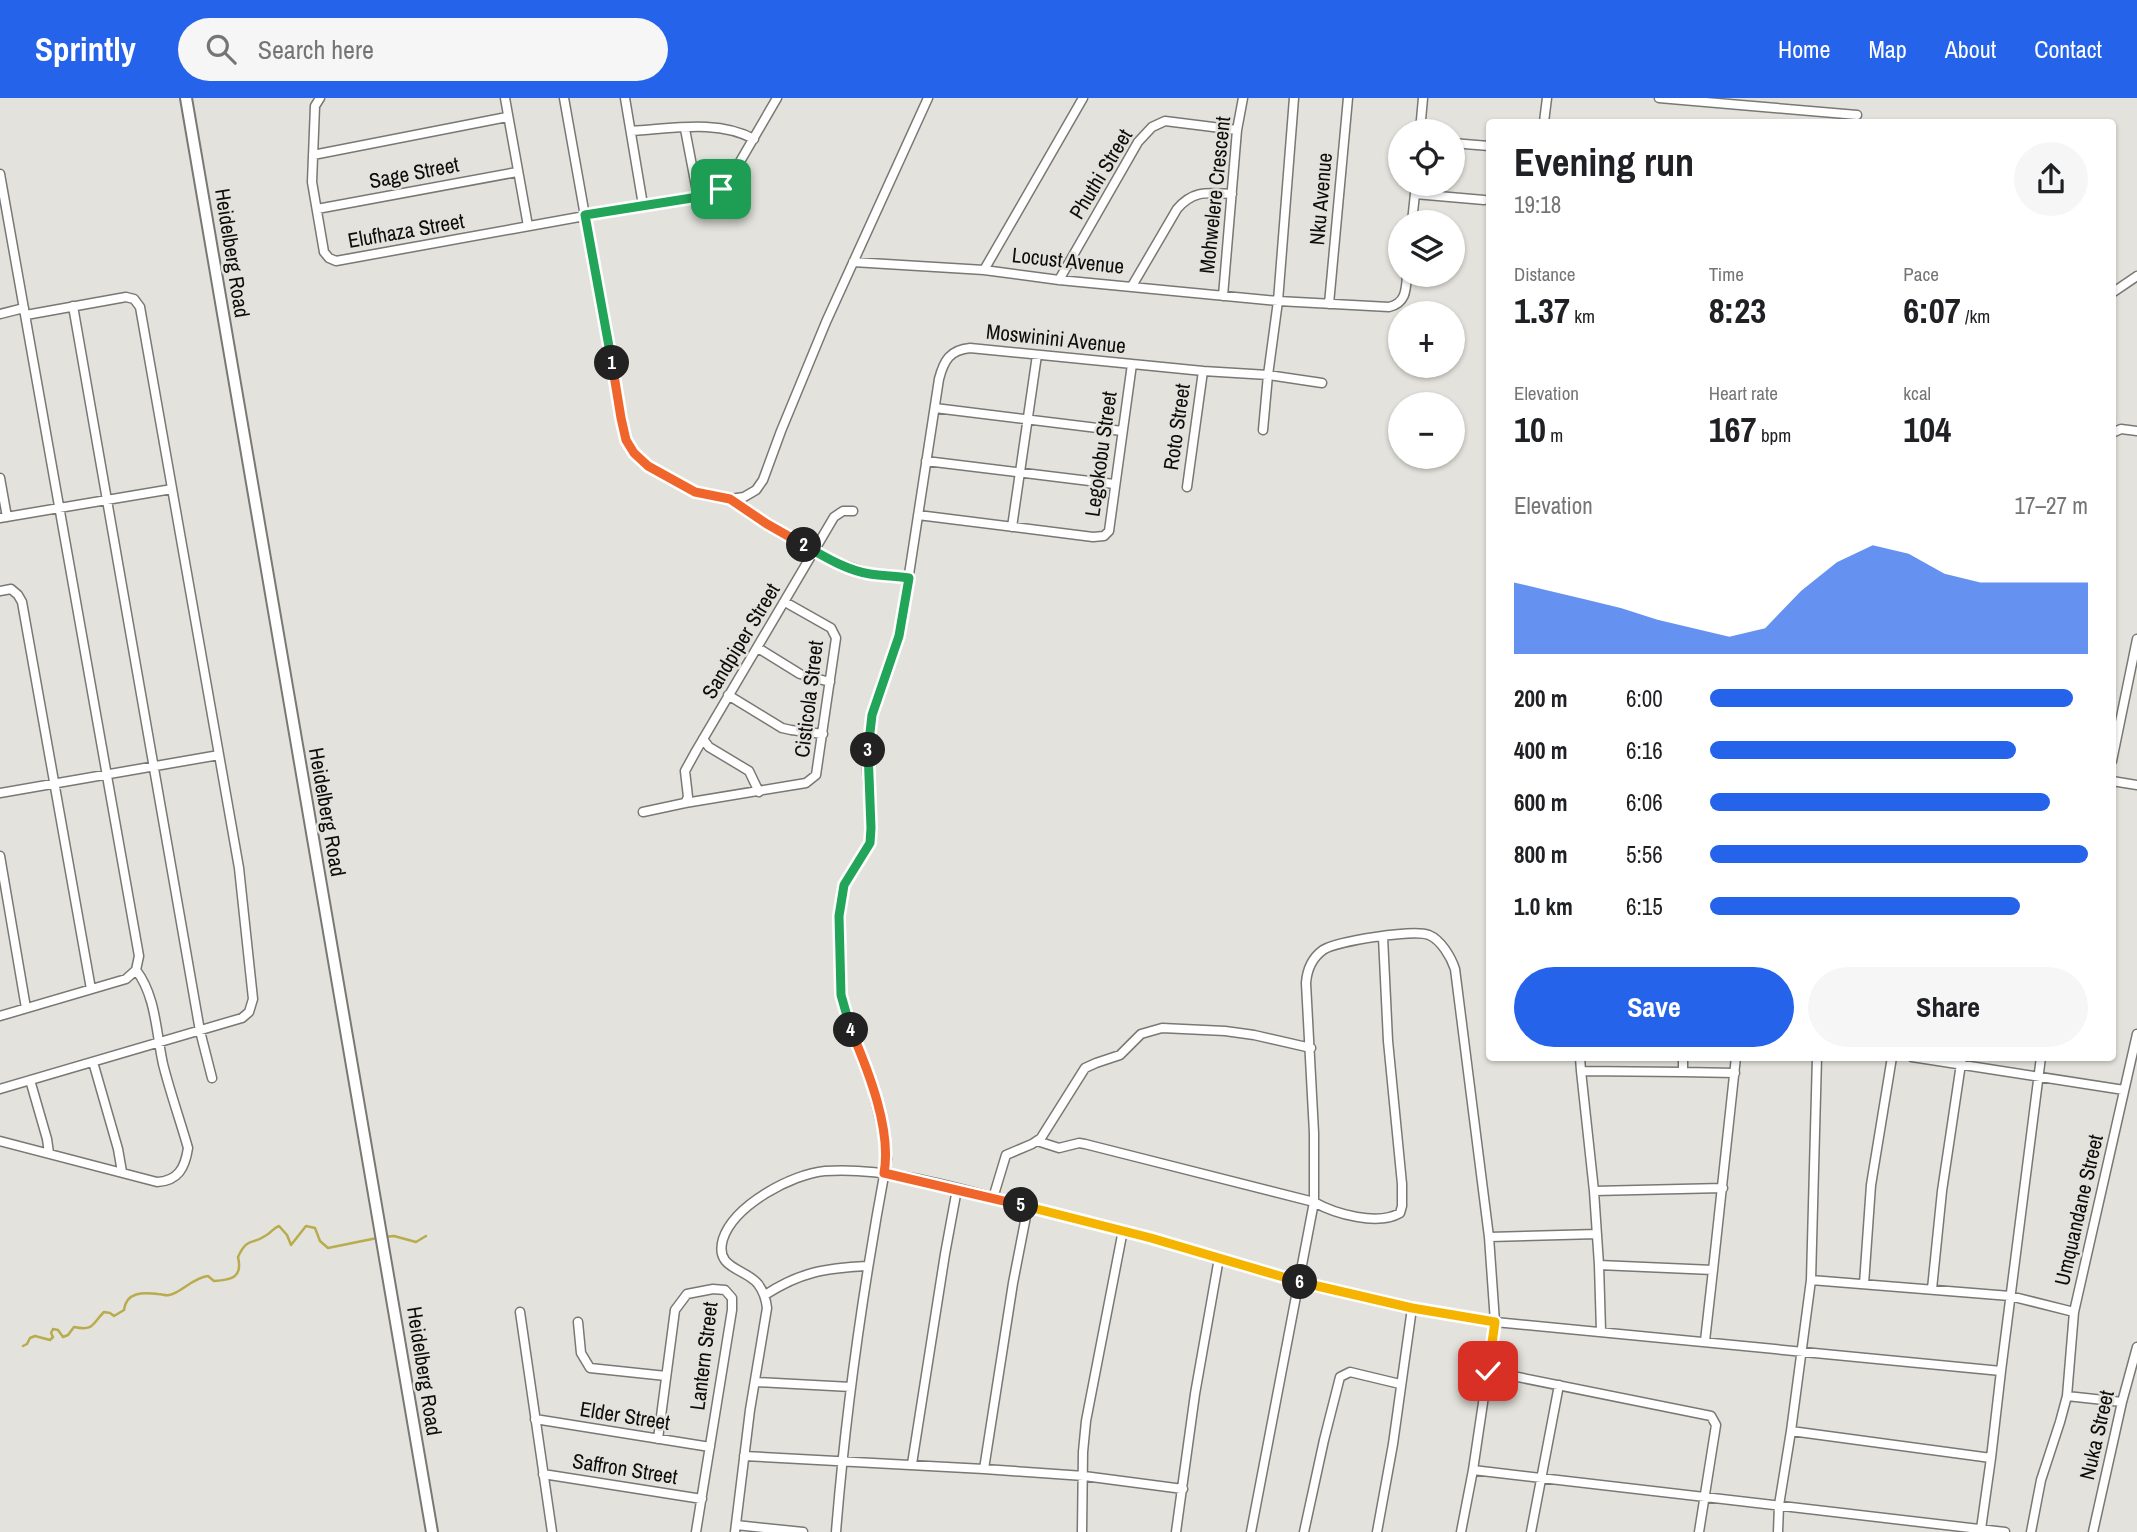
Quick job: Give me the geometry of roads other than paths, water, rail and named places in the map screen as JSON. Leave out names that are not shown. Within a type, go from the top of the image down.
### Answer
[{"type":"main road","name":"Heidelberg Road","points":[[186,98],[432,1532]]},
{"type":"street","name":"Elufhaza Street","points":[[320,98],[315,106],[312,182],[324,252],[336,261],[712,193],[727,184],[777,98]]},
{"type":"street","points":[[505,98],[528,226]]},
{"type":"street","points":[[564,98],[626,440],[634,453],[648,466],[695,492],[730,499],[744,497],[757,490],[764,480],[781,430],[853,262],[928,98]]},
{"type":"street","points":[[625,98],[643,205]]},
{"type":"street","points":[[984,270],[1083,98]]},
{"type":"street","name":"Mohwelere Crescent","points":[[1223,296],[1237,130],[1243,98]]},
{"type":"street","points":[[1263,430],[1279,302],[1294,98]]},
{"type":"street","name":"Nku Avenue","points":[[1329,304],[1348,98]]},
{"type":"street","points":[[1421,119],[1423,98]]},
{"type":"street","points":[[1544,119],[1546,98]]},
{"type":"street","points":[[1659,98],[1857,116]]},
{"type":"street","points":[[313,155],[508,117]]},
{"type":"street","name":"Phuthi Street","points":[[1059,280],[1138,142],[1152,127],[1165,121],[1237,130]]},
{"type":"street","points":[[631,131],[726,128],[754,139]]},
{"type":"street","points":[[685,129],[698,197]]},
{"type":"street","points":[[1465,144],[1486,146]]},
{"type":"street","name":"Sage Street","points":[[317,209],[517,172]]},
{"type":"street","points":[[0,174],[139,956],[136,970],[126,979],[0,1016]]},
{"type":"street","points":[[1132,286],[1184,200],[1202,193],[1233,194]]},
{"type":"street","points":[[1438,196],[1484,200]]},
{"type":"street","name":"Locust Avenue","points":[[853,262],[984,270],[1279,302],[1389,307],[1400,303],[1406,287]]},
{"type":"street","points":[[2116,290],[2137,276]]},
{"type":"street","points":[[0,314],[126,297],[134,299],[140,307],[239,868],[253,999],[249,1012],[242,1018],[0,1089]]},
{"type":"street","points":[[74,306],[200,1031],[212,1077]]},
{"type":"street","name":"Moswinini Avenue","points":[[836,1532],[851,1387],[886,1148],[876,1100],[846,1017],[841,995],[839,916],[844,885],[870,843],[867,769],[869,731],[882,682],[899,636],[942,366],[955,351],[970,348],[1268,375],[1322,383]]},
{"type":"street","points":[[918,515],[1012,527],[1037,355]]},
{"type":"street","name":"Legokobu Street","points":[[1012,527],[1093,537],[1104,536],[1108,531],[1132,364]]},
{"type":"street","name":"Roto Street","points":[[1187,487],[1203,370]]},
{"type":"street","points":[[935,408],[1122,431]]},
{"type":"street","points":[[2116,431],[2121,429],[2137,431]]},
{"type":"street","points":[[926,461],[1114,484]]},
{"type":"street","points":[[0,478],[3,518],[172,489]]},
{"type":"street","points":[[730,499],[767,524],[853,570],[909,578]]},
{"type":"street","name":"Sandpiper Street","points":[[685,803],[688,797],[685,771],[728,695],[834,517],[843,511],[853,511]]},
{"type":"street","points":[[0,591],[11,590],[22,602],[91,989]]},
{"type":"street","name":"Cisticola Street","points":[[643,812],[812,780],[818,771],[836,645],[834,633],[826,625],[785,602]]},
{"type":"street","points":[[2116,741],[2137,639]]},
{"type":"street","points":[[758,648],[800,674],[831,682]]},
{"type":"street","points":[[728,695],[782,727],[823,734]]},
{"type":"street","points":[[704,739],[709,747],[749,771],[759,792]]},
{"type":"street","points":[[0,793],[219,755]]},
{"type":"street","points":[[2116,782],[2137,785]]},
{"type":"street","points":[[0,856],[26,1009]]},
{"type":"street","points":[[1251,1532],[1314,1202],[1314,1133],[1307,975],[1314,959],[1337,944],[1418,933],[1431,936],[1441,945],[1454,965],[1489,1237],[1495,1322],[1461,1532]]},
{"type":"street","points":[[1037,1141],[1059,1148],[1084,1144],[1314,1202],[1341,1214],[1391,1217],[1400,1213],[1402,1184],[1388,1041],[1383,937]]},
{"type":"street","points":[[0,1141],[157,1182],[176,1177],[186,1159],[188,1148],[159,1042],[149,992],[136,970]]},
{"type":"street","points":[[993,1198],[1006,1155],[1037,1141],[1051,1124],[1086,1068],[1120,1055],[1141,1034],[1172,1028],[1225,1031],[1311,1048]]},
{"type":"street","name":"Umquandane Street","points":[[2031,1532],[2041,1480],[2067,1396],[2074,1312],[2137,1034]]},
{"type":"street","points":[[1580,1061],[1594,1191],[1601,1331]]},
{"type":"street","points":[[1683,1061],[1683,1072]]},
{"type":"street","points":[[1705,1341],[1736,1061]]},
{"type":"street","points":[[1778,1532],[1779,1505],[1803,1352],[1811,1280],[1817,1061]]},
{"type":"street","points":[[1864,1284],[1871,1185],[1891,1061]]},
{"type":"street","points":[[1932,1289],[1942,1191],[1961,1061],[2124,1090]]},
{"type":"street","points":[[1981,1530],[2040,1061]]},
{"type":"street","points":[[93,1062],[122,1172]]},
{"type":"street","points":[[1581,1071],[1735,1073]]},
{"type":"street","points":[[30,1080],[49,1153]]},
{"type":"street","points":[[803,1532],[735,1528],[767,1308],[765,1295],[757,1282],[728,1265],[724,1255],[724,1237],[733,1221],[755,1201],[797,1178],[824,1171],[884,1173],[957,1189],[1123,1230],[1299,1282],[1412,1308],[1495,1322],[2001,1371]]},
{"type":"street","points":[[1594,1191],[1723,1188]]},
{"type":"street","points":[[912,1464],[957,1189]]},
{"type":"street","points":[[984,1469],[1028,1206]]},
{"type":"street","points":[[1082,1532],[1083,1452],[1089,1401],[1123,1230]]},
{"type":"street","points":[[1489,1237],[1597,1234]]},
{"type":"street","points":[[1177,1532],[1194,1406],[1219,1258]]},
{"type":"street","points":[[1599,1265],[1713,1270]]},
{"type":"street","points":[[765,1295],[804,1274],[832,1268],[867,1266]]},
{"type":"street","points":[[1811,1280],[2010,1296],[2074,1312]]},
{"type":"street","name":"Lantern Street","points":[[658,1439],[675,1310],[687,1294],[713,1289],[725,1290],[732,1298],[732,1310],[696,1532]]},
{"type":"street","points":[[1377,1532],[1393,1444],[1412,1308]]},
{"type":"street","points":[[520,1312],[552,1532]]},
{"type":"street","points":[[578,1322],[581,1353],[590,1368],[666,1376]]},
{"type":"street","name":"Nuka Street","points":[[2094,1532],[2122,1402],[2137,1347]]},
{"type":"street","points":[[1488,1371],[1711,1416],[1716,1425],[1699,1532]]},
{"type":"street","points":[[1304,1532],[1340,1377],[1350,1372],[1401,1384]]},
{"type":"street","points":[[755,1382],[851,1387]]},
{"type":"street","points":[[1531,1532],[1559,1385]]},
{"type":"street","points":[[2067,1396],[2122,1402]]},
{"type":"street","name":"Elder Street","points":[[536,1419],[710,1447]]},
{"type":"street","points":[[1791,1431],[1991,1458]]},
{"type":"street","points":[[744,1456],[1084,1476],[1183,1489]]},
{"type":"street","points":[[1473,1470],[2005,1532]]},
{"type":"street","name":"Saffron Street","points":[[543,1474],[702,1499]]},
{"type":"waterway","points":[[23,1346],[35,1336],[50,1340],[53,1337],[53,1329],[58,1330],[63,1337],[74,1327],[89,1327],[104,1312],[114,1316],[124,1310],[125,1304],[136,1294],[169,1295],[208,1276],[214,1281],[230,1279],[237,1274],[238,1257],[244,1247],[279,1226],[291,1245],[306,1226],[315,1228],[320,1241],[328,1248],[377,1238]]},
{"type":"waterway","points":[[383,1237],[394,1236],[416,1242],[426,1236]]}]
